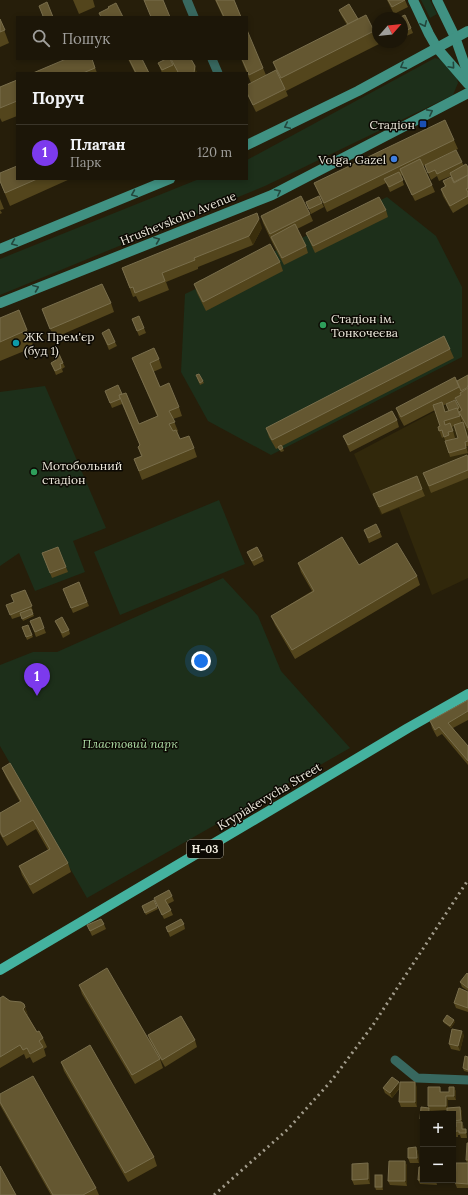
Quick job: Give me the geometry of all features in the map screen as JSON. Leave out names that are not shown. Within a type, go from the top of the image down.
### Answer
[{"type":"main road","points":[[413,0],[437,48],[468,84]]},
{"type":"main road","points":[[437,0],[455,37],[468,74]]},
{"type":"main road","points":[[248,144],[352,94],[468,31]]},
{"type":"main road","name":"Hrushevskoho Avenue","points":[[0,303],[272,195],[468,93]]},
{"type":"main road","points":[[0,249],[168,180]]},
{"type":"main road","name":"Krypiakevycha Street","points":[[0,970],[468,694]]},
{"type":"street","points":[[187,0],[194,16]]},
{"type":"street","points":[[212,60],[218,72]]},
{"type":"street","points":[[395,1060],[417,1078],[468,1080]]},
{"type":"shaded area","points":[[468,394],[468,578],[432,595],[399,508],[381,515],[354,454]]},
{"type":"green space","points":[[421,0],[430,0],[437,14],[430,18]]},
{"type":"green space","points":[[435,58],[446,61],[455,70],[458,83],[453,95],[265,186],[0,295],[0,259],[197,180],[248,180],[248,159]]},
{"type":"green space","name":"Стадіон ім. Тонкочеєва","points":[[387,197],[436,236],[462,287],[462,357],[271,455],[208,421],[181,372],[185,294]]},
{"type":"green space","points":[[45,386],[106,528],[73,541],[85,572],[35,591],[19,553],[0,566],[0,392]]},
{"type":"green space","points":[[219,500],[245,564],[120,615],[94,552]]},
{"type":"green space","name":"Пластовий парк","points":[[223,578],[258,616],[281,671],[350,748],[87,898],[0,746],[0,665],[33,652],[57,652]]},
{"type":"building","points":[[144,0],[163,0],[170,16],[151,16]]},
{"type":"building","points":[[216,0],[234,0],[241,16],[224,16]]},
{"type":"building","points":[[388,0],[405,0],[392,7]]},
{"type":"building","points":[[47,2],[53,16],[43,16],[39,6]]},
{"type":"building","points":[[116,3],[122,16],[100,16],[99,13],[109,8],[108,7]]},
{"type":"building","points":[[349,4],[358,19],[348,24],[339,10]]},
{"type":"building","points":[[366,15],[372,27],[372,32],[281,78],[273,62]]},
{"type":"building","points":[[0,19],[5,30],[0,32]]},
{"type":"building","points":[[408,22],[411,28],[408,30]]},
{"type":"building","points":[[248,32],[263,68],[249,75],[242,60],[248,60]]},
{"type":"building","points":[[64,60],[92,60],[95,68],[85,72],[35,72]]},
{"type":"building","points":[[130,60],[142,60],[148,72],[136,72]]},
{"type":"building","points":[[164,60],[170,60],[173,65],[162,70],[158,63]]},
{"type":"building","points":[[172,60],[192,60],[195,66],[194,72],[178,72]]},
{"type":"building","points":[[276,70],[285,89],[253,105],[248,95],[248,84]]},
{"type":"building","points":[[16,80],[16,101],[0,108],[0,87]]},
{"type":"building","points":[[445,120],[454,140],[324,203],[314,183]]},
{"type":"building","points":[[456,150],[462,162],[437,174],[435,170],[428,173],[425,165]]},
{"type":"building","points":[[420,159],[432,185],[412,195],[400,169]]},
{"type":"building","points":[[466,164],[468,167],[468,175],[454,182],[450,173]]},
{"type":"building","points":[[16,166],[16,180],[35,180],[5,193],[0,181],[0,173]]},
{"type":"building","points":[[399,172],[403,180],[389,187],[384,179]]},
{"type":"building","points":[[468,175],[468,188],[466,189],[468,196],[450,206],[441,189],[446,186],[443,181],[451,177],[454,183]]},
{"type":"building","points":[[301,196],[310,214],[270,234],[261,216]]},
{"type":"building","points":[[319,196],[322,203],[309,209],[306,202]]},
{"type":"building","points":[[379,197],[386,210],[313,246],[306,233]]},
{"type":"building","points":[[257,213],[259,219],[249,236],[194,258],[195,260],[162,273],[165,281],[135,293],[133,287],[130,288],[122,268]]},
{"type":"building","points":[[295,224],[306,246],[282,258],[271,237]]},
{"type":"building","points":[[270,244],[280,262],[203,302],[194,284]]},
{"type":"building","points":[[102,284],[111,303],[50,329],[42,309]]},
{"type":"building","points":[[19,310],[27,330],[0,342],[0,318]]},
{"type":"building","points":[[139,316],[144,328],[137,331],[132,319]]},
{"type":"building","points":[[109,329],[115,342],[108,345],[102,333]]},
{"type":"building","points":[[444,336],[450,349],[272,440],[266,428]]},
{"type":"building","points":[[154,348],[159,359],[150,363],[160,387],[169,383],[179,407],[169,411],[175,422],[169,424],[173,431],[176,430],[180,439],[189,436],[194,448],[139,471],[134,459],[142,456],[138,447],[140,445],[119,395],[126,393],[139,424],[158,416],[132,358]]},
{"type":"building","points":[[59,354],[63,363],[60,364],[61,368],[55,371],[51,363],[56,360],[54,357]]},
{"type":"building","points":[[199,374],[203,381],[200,383],[196,375]]},
{"type":"building","points":[[468,375],[468,387],[461,391],[457,381]]},
{"type":"building","points":[[455,377],[459,387],[401,417],[396,408]]},
{"type":"building","points":[[118,385],[122,394],[119,395],[120,399],[110,403],[105,391]]},
{"type":"building","points":[[468,388],[468,428],[459,412],[462,410],[455,398],[461,395],[460,393]]},
{"type":"building","points":[[455,400],[459,408],[449,411],[446,404]]},
{"type":"building","points":[[442,402],[445,412],[457,408],[460,416],[444,421],[445,425],[450,423],[453,431],[448,432],[449,435],[444,437],[442,430],[439,431],[438,427],[440,426],[433,405]]},
{"type":"building","points":[[392,411],[397,420],[348,445],[343,436]]},
{"type":"building","points":[[463,422],[468,439],[468,441],[465,442],[466,448],[449,453],[445,441],[458,438],[454,425]]},
{"type":"building","points":[[281,445],[283,448],[280,450],[278,447]]},
{"type":"building","points":[[467,455],[468,470],[429,486],[423,473]]},
{"type":"building","points":[[417,476],[422,489],[379,507],[373,494]]},
{"type":"building","points":[[376,524],[380,532],[368,538],[364,530]]},
{"type":"building","points":[[342,537],[359,565],[397,543],[417,576],[292,650],[271,616],[314,591],[298,563]]},
{"type":"building","points":[[58,547],[66,567],[50,573],[42,553]]},
{"type":"building","points":[[257,547],[262,556],[252,561],[247,552]]},
{"type":"building","points":[[79,582],[87,602],[71,608],[63,589]]},
{"type":"building","points":[[25,590],[32,606],[10,615],[6,605],[14,602],[11,595]]},
{"type":"building","points":[[31,609],[33,614],[22,619],[20,613]]},
{"type":"building","points":[[40,617],[44,628],[35,632],[30,621]]},
{"type":"building","points":[[62,617],[69,630],[62,633],[55,621]]},
{"type":"building","points":[[28,625],[32,635],[26,637],[22,627]]},
{"type":"building","points":[[468,700],[468,711],[448,723],[468,746],[468,761],[439,727],[435,730],[430,721]]},
{"type":"building","points":[[10,763],[68,863],[30,885],[19,866],[50,849],[33,820],[3,837],[0,831],[0,813],[21,801],[2,768]]},
{"type":"building","points":[[169,890],[172,896],[165,900],[171,910],[162,915],[154,898]]},
{"type":"building","points":[[154,900],[157,907],[145,913],[142,906]]},
{"type":"building","points":[[101,919],[104,924],[90,931],[87,925]]},
{"type":"building","points":[[181,919],[184,924],[168,932],[166,927]]},
{"type":"building","points":[[107,968],[160,1059],[132,1075],[79,985]]},
{"type":"building","points":[[467,973],[468,974],[468,988],[460,982]]},
{"type":"building","points":[[459,988],[468,992],[468,1008],[454,1003]]},
{"type":"building","points":[[3,996],[10,1001],[21,1002],[24,1004],[25,1007],[23,1009],[37,1032],[39,1031],[43,1038],[39,1041],[43,1047],[30,1054],[27,1048],[23,1050],[20,1045],[0,1057],[0,998]]},
{"type":"building","points":[[447,1015],[454,1020],[450,1026],[443,1021]]},
{"type":"building","points":[[181,1016],[195,1040],[162,1060],[148,1035]]},
{"type":"building","points":[[452,1029],[462,1031],[458,1046],[449,1044]]},
{"type":"building","points":[[90,1045],[154,1157],[125,1173],[61,1062]]},
{"type":"building","points":[[465,1056],[468,1057],[468,1070],[463,1068]]},
{"type":"building","points":[[33,1076],[96,1188],[83,1195],[53,1195],[0,1102],[0,1094]]},
{"type":"building","points":[[392,1077],[399,1082],[390,1093],[383,1088]]},
{"type":"building","points":[[400,1082],[415,1082],[415,1102],[399,1102]]},
{"type":"building","points":[[428,1087],[440,1087],[440,1092],[449,1092],[449,1087],[454,1087],[454,1096],[446,1096],[446,1106],[428,1106]]},
{"type":"building","points":[[421,1107],[429,1108],[429,1111],[421,1111]]},
{"type":"building","points":[[460,1107],[461,1120],[456,1121],[456,1111],[447,1111],[447,1108]]},
{"type":"building","points":[[456,1122],[462,1122],[462,1129],[466,1129],[466,1133],[459,1133],[459,1131],[456,1131]]},
{"type":"building","points":[[467,1143],[468,1160],[466,1160]]},
{"type":"building","points":[[416,1147],[417,1158],[408,1158],[408,1148]]},
{"type":"building","points":[[389,1161],[405,1161],[405,1181],[388,1181]]},
{"type":"building","points":[[368,1163],[368,1179],[352,1180],[352,1164]]},
{"type":"building","points":[[456,1163],[468,1163],[468,1184],[455,1183]]},
{"type":"building","points":[[0,1166],[16,1195],[0,1195]]},
{"type":"building","points":[[419,1167],[420,1167],[420,1180],[418,1180]]},
{"type":"building","points":[[375,1175],[382,1175],[382,1187],[375,1187]]},
{"type":"railway","points":[[214,1195],[288,1129],[332,1080],[373,1025],[468,880]]},
{"type":"place","name":"Стадіон","points":[[423,124]]},
{"type":"place","name":"Volga, Gazel","points":[[394,159]]},
{"type":"place","name":"Стадіон ім. Тонкочеєва","points":[[323,325]]},
{"type":"place","name":"ЖК Прем'єр (буд 1)","points":[[16,343]]},
{"type":"place","name":"Мотобольний стадіон","points":[[34,472]]},
{"type":"place","name":"Платан","points":[[37,696]]}]
